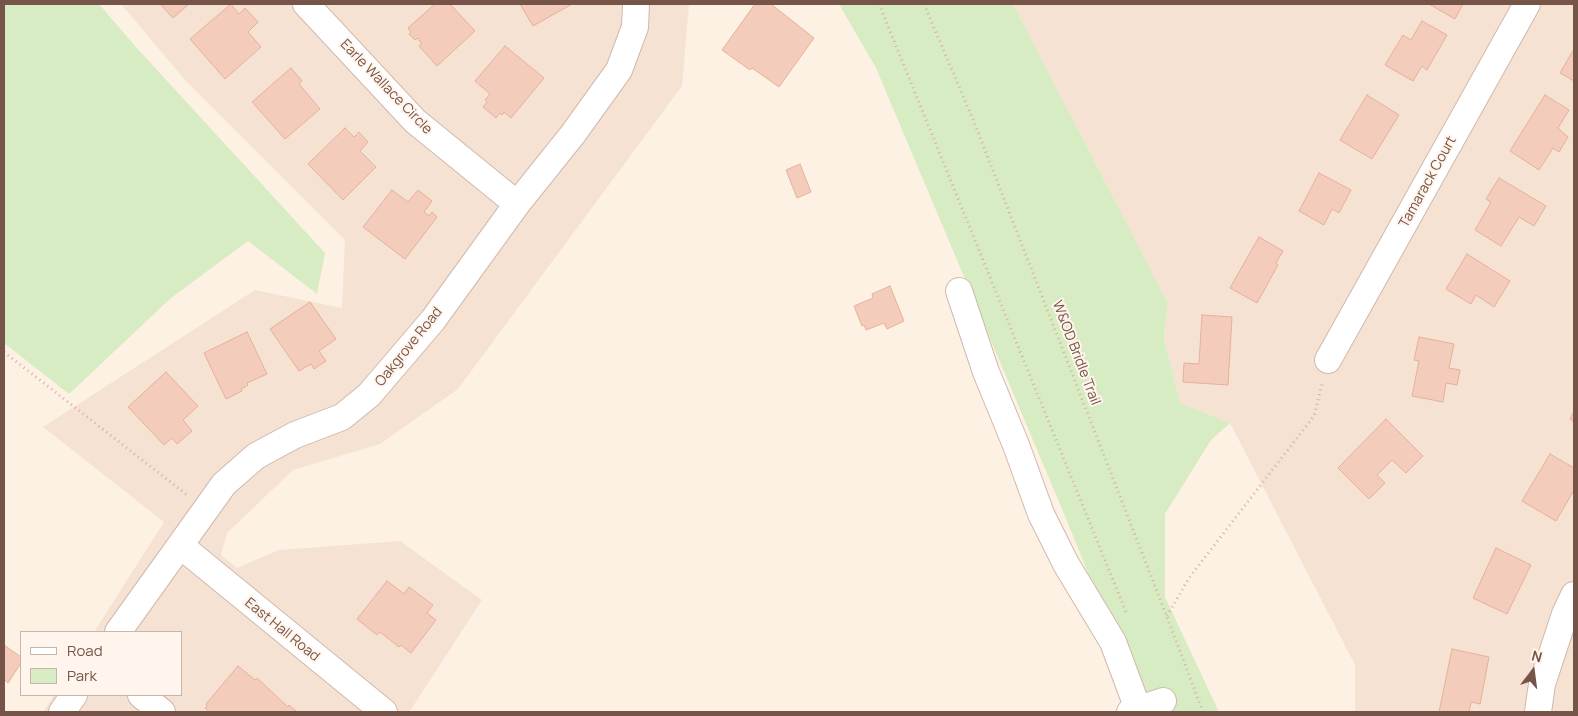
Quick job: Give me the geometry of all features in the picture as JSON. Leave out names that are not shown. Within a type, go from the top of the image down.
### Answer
[{"type":"street","name":"Earle Wallace Circle","points":[[306,4],[415,121],[517,204]]},
{"type":"street","name":"Oakgrove Road","points":[[119,631],[224,484],[256,456],[295,435],[342,417],[369,395],[433,320],[517,204],[573,134],[619,70],[635,27],[636,4]]},
{"type":"street","name":"Tamarack Court","points":[[1328,360],[1527,4]]},
{"type":"street","points":[[959,291],[986,372],[1016,444],[1041,514],[1066,564],[1113,642],[1134,711],[1163,701]]},
{"type":"street","name":"East Hall Road","points":[[181,546],[384,712]]},
{"type":"street","points":[[1538,712],[1542,684],[1565,614],[1574,595]]},
{"type":"street","points":[[62,712],[73,696]]},
{"type":"street","points":[[142,696],[162,712]]},
{"type":"path","points":[[880,4],[1129,618]]},
{"type":"path","name":"W&OD Bridle Trail","points":[[924,4],[974,122],[1203,712]]},
{"type":"path","points":[[4,352],[205,509]]},
{"type":"path","points":[[1167,617],[1189,578],[1314,416],[1328,360]]},
{"type":"shaded area","points":[[121,4],[689,4],[682,86],[458,389],[380,444],[293,470],[227,533],[221,555],[237,568],[279,550],[400,541],[482,600],[411,712],[43,712],[53,696],[182,696],[182,631],[95,631],[164,522],[43,427],[255,290],[342,308],[345,240],[186,81]]},
{"type":"shaded area","points":[[1013,4],[1574,4],[1574,712],[1355,712],[1355,665],[1230,423],[1180,403],[1164,338],[1168,303]]},
{"type":"green space","points":[[4,4],[99,4],[135,46],[325,253],[317,294],[248,241],[171,298],[69,394],[4,343]]},
{"type":"green space","points":[[839,4],[1013,4],[1168,303],[1164,338],[1180,403],[1230,423],[1211,440],[1165,514],[1165,597],[1219,712],[1144,712],[1065,516],[876,68]]},
{"type":"building","points":[[160,4],[189,4],[173,18]]},
{"type":"building","points":[[231,4],[239,14],[245,8],[258,22],[248,32],[261,47],[225,79],[190,39]]},
{"type":"building","points":[[435,4],[450,4],[475,31],[437,66],[419,46],[422,44],[417,38],[415,40],[409,34],[411,32],[408,28]]},
{"type":"building","points":[[520,4],[572,4],[533,26]]},
{"type":"building","points":[[755,4],[771,4],[814,38],[779,87],[752,68],[750,70],[722,50]]},
{"type":"building","points":[[1429,4],[1463,4],[1455,19]]},
{"type":"building","points":[[1422,21],[1447,35],[1427,70],[1422,66],[1413,81],[1385,65],[1403,35],[1411,40]]},
{"type":"building","points":[[505,46],[544,78],[511,118],[504,112],[502,115],[500,113],[496,118],[483,107],[487,102],[485,100],[490,94],[475,81]]},
{"type":"building","points":[[1574,49],[1574,81],[1560,73]]},
{"type":"building","points":[[291,68],[302,81],[299,84],[320,109],[285,139],[252,102]]},
{"type":"building","points":[[1367,95],[1399,115],[1372,159],[1340,140]]},
{"type":"building","points":[[1545,95],[1569,110],[1558,128],[1568,137],[1559,152],[1553,148],[1539,170],[1510,151]]},
{"type":"building","points":[[345,128],[354,137],[359,132],[368,142],[360,151],[376,167],[343,200],[308,164]]},
{"type":"building","points":[[800,164],[811,192],[797,198],[786,170]]},
{"type":"building","points":[[1319,173],[1351,190],[1339,213],[1332,209],[1324,225],[1299,211]]},
{"type":"building","points":[[1499,178],[1546,206],[1534,226],[1519,217],[1501,246],[1475,230],[1491,202],[1486,199]]},
{"type":"building","points":[[392,190],[408,202],[418,190],[432,201],[424,212],[429,216],[432,212],[437,217],[405,259],[363,227]]},
{"type":"building","points":[[1259,237],[1283,251],[1276,263],[1278,265],[1257,303],[1230,288]]},
{"type":"building","points":[[1467,254],[1510,281],[1494,307],[1476,295],[1471,304],[1446,289]]},
{"type":"building","points":[[890,286],[904,321],[887,329],[884,323],[866,330],[864,325],[862,326],[854,306],[873,298],[872,294]]},
{"type":"building","points":[[310,302],[336,339],[319,351],[326,361],[314,369],[311,364],[299,371],[270,329]]},
{"type":"building","points":[[1202,315],[1232,317],[1228,385],[1183,382],[1184,363],[1199,364]]},
{"type":"building","points":[[247,332],[267,374],[247,383],[248,385],[241,389],[242,391],[226,399],[204,353]]},
{"type":"building","points":[[1419,337],[1454,344],[1449,368],[1460,370],[1457,385],[1446,383],[1443,402],[1412,396],[1419,361],[1414,360]]},
{"type":"building","points":[[166,372],[198,406],[183,420],[192,431],[177,444],[172,438],[164,445],[128,407]]},
{"type":"building","points":[[1574,411],[1574,422],[1570,419]]},
{"type":"building","points":[[1386,419],[1423,456],[1406,473],[1392,460],[1377,475],[1385,483],[1369,499],[1338,468]]},
{"type":"building","points":[[1550,454],[1574,468],[1574,490],[1556,521],[1522,501]]},
{"type":"building","points":[[1496,548],[1531,565],[1507,614],[1473,598]]},
{"type":"building","points":[[387,581],[404,594],[409,587],[433,605],[427,613],[436,620],[411,653],[401,645],[399,647],[380,632],[377,635],[357,619]]},
{"type":"building","points":[[4,645],[20,656],[20,665],[8,683],[4,679]]},
{"type":"building","points":[[1452,649],[1489,657],[1480,704],[1471,702],[1469,712],[1439,712]]},
{"type":"building","points":[[238,666],[255,680],[257,678],[288,707],[289,705],[297,712],[210,712],[205,708],[206,704]]}]
